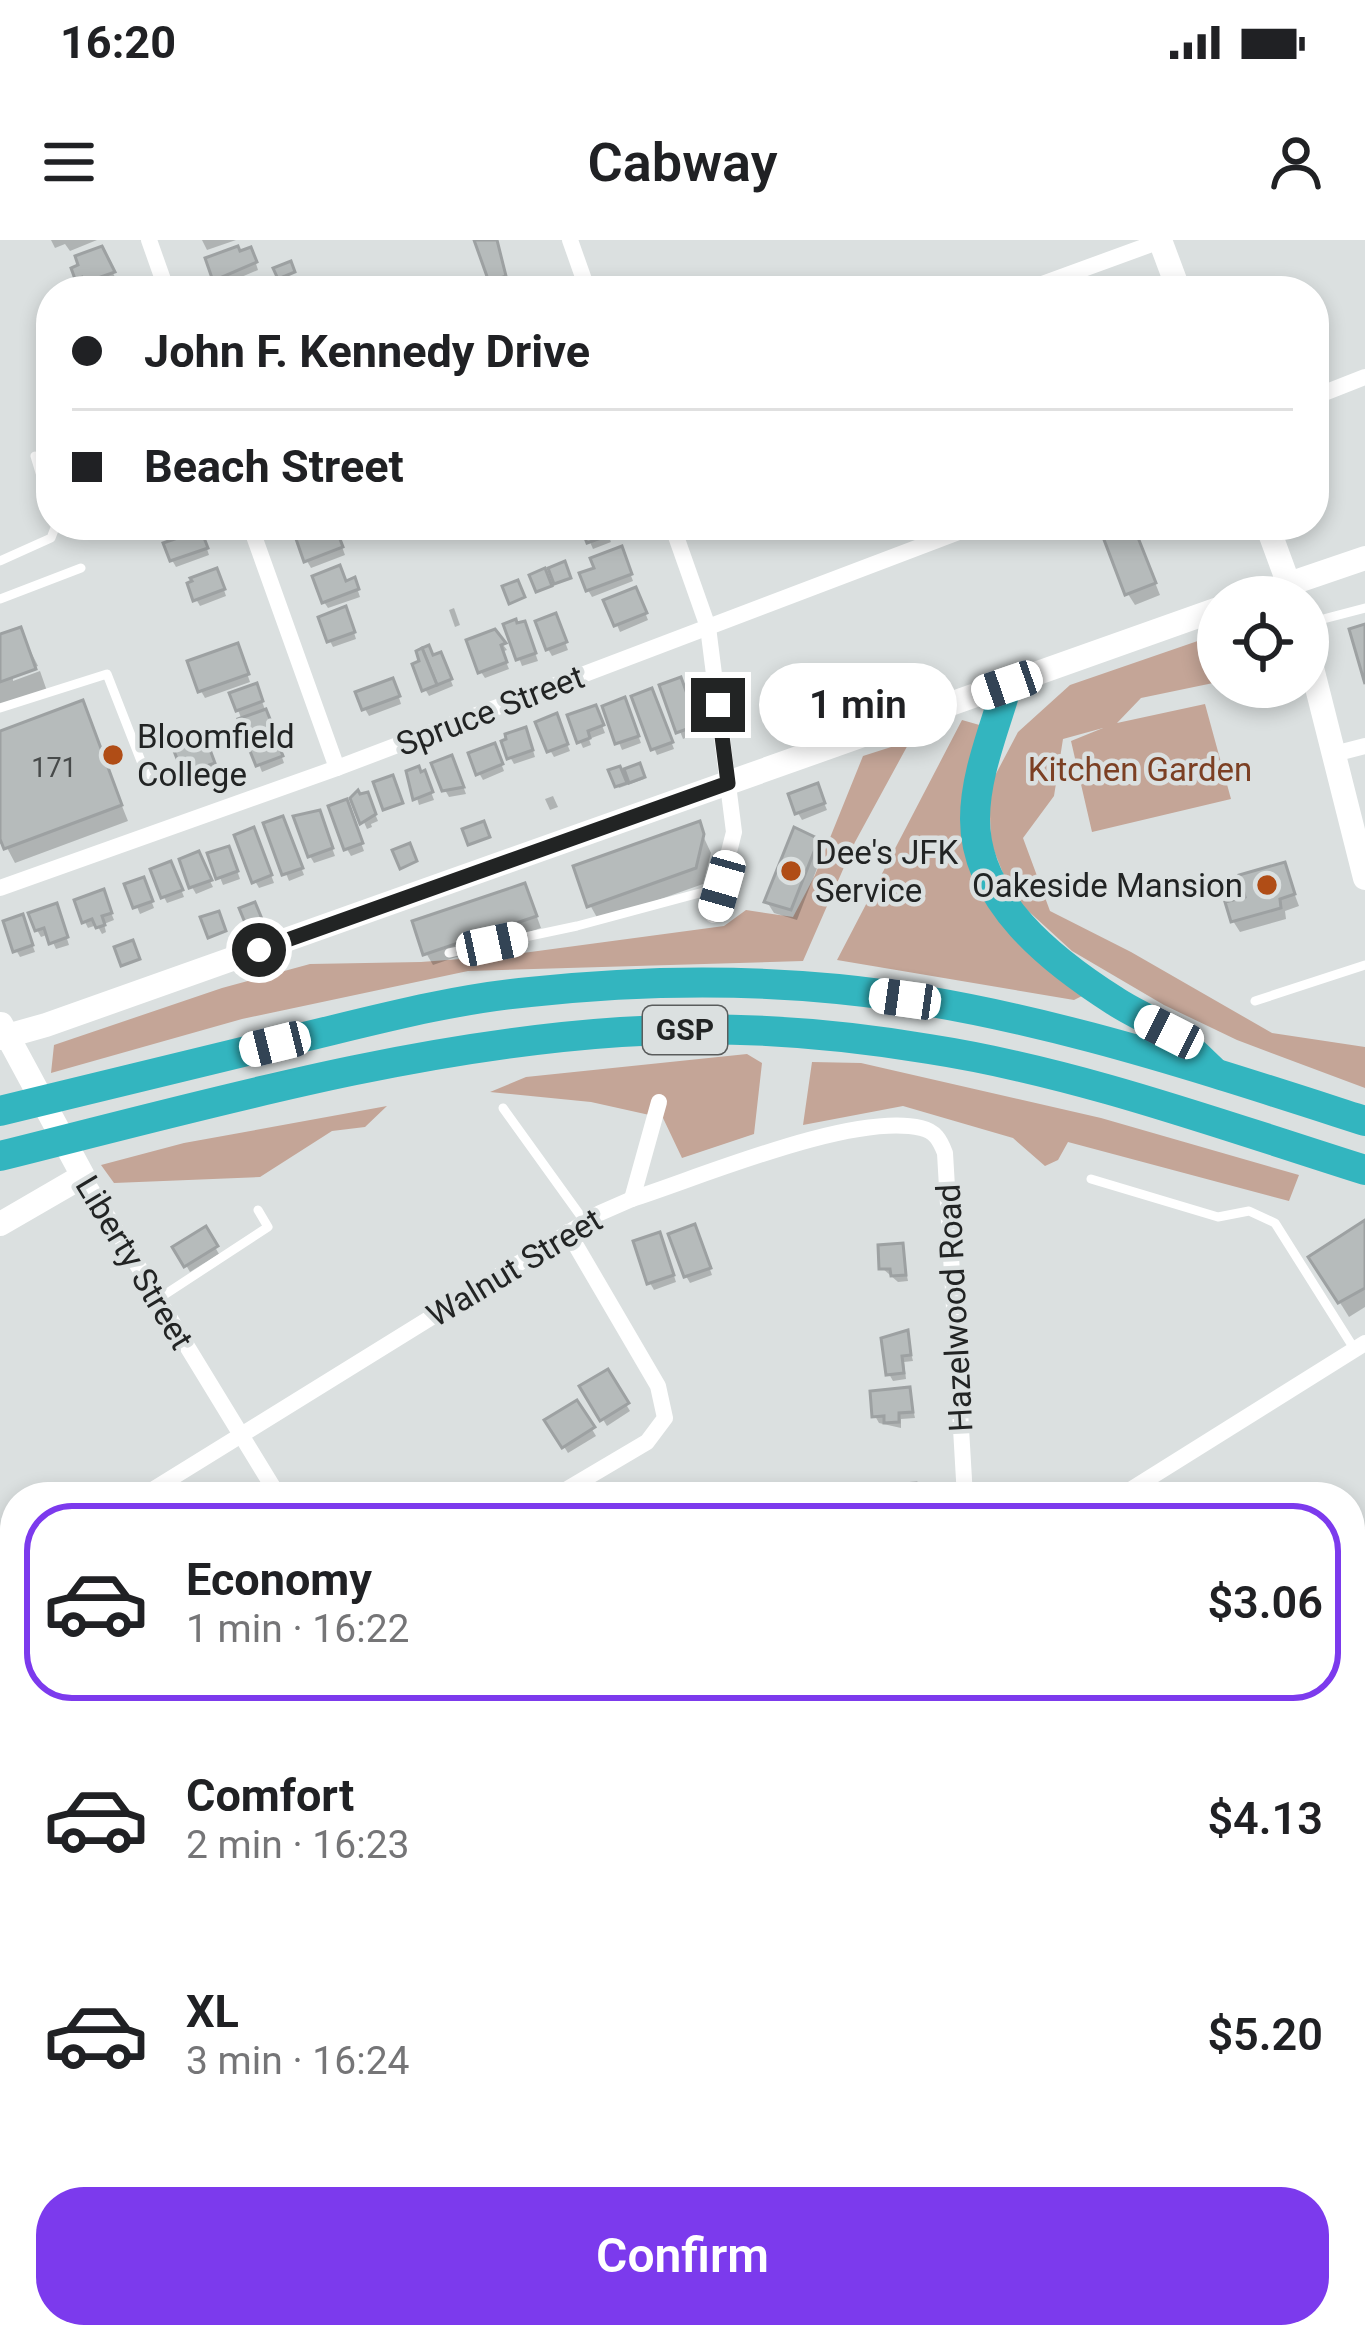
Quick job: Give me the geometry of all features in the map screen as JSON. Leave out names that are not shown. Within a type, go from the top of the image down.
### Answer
[{"type":"highway","points":[[1007,685],[979,780],[975,819],[979,854],[993,887],[1014,918],[1052,955],[1111,999],[1169,1032],[1216,1074]]},
{"type":"highway","name":"GSP","points":[[0,1109],[424,1010],[527,992],[734,984],[838,989],[1043,1026],[1365,1121]]},
{"type":"highway","name":"GSP","points":[[76,1161],[418,1056],[623,1031],[726,1029],[950,1053],[1128,1097],[1365,1170]]},
{"type":"highway","points":[[0,1158],[76,1161]]},
{"type":"main road","points":[[1160,240],[1173,276]]},
{"type":"main road","points":[[1273,540],[1286,576]]},
{"type":"main road","points":[[1323,576],[1365,558]]},
{"type":"main road","points":[[2,1032],[1197,617]]},
{"type":"main road","points":[[1322,708],[1365,878]]},
{"type":"main road","name":"Liberty Street","points":[[2,1032],[76,1161]]},
{"type":"main road","points":[[8,1222],[76,1161]]},
{"type":"street","points":[[148,240],[161,276]]},
{"type":"street","points":[[570,240],[583,276]]},
{"type":"street","points":[[1063,276],[1160,240]]},
{"type":"street","points":[[1329,391],[1365,377]]},
{"type":"street","points":[[255,540],[337,769]]},
{"type":"street","points":[[677,540],[708,627],[734,832],[713,915]]},
{"type":"street","name":"Spruce Street","points":[[0,888],[337,769],[937,540]]},
{"type":"street","points":[[1334,754],[1365,746]]},
{"type":"street","points":[[632,1199],[659,1102]]},
{"type":"street","name":"Walnut Street","points":[[165,1482],[568,1232],[632,1199],[837,1132],[923,1128]]},
{"type":"street","name":"Hazelwood Road","points":[[923,1128],[938,1137],[945,1153],[964,1482]]},
{"type":"street","name":"Liberty Street","points":[[76,1161],[270,1482]]},
{"type":"street","points":[[568,1232],[658,1386],[665,1418],[647,1442],[579,1482]]},
{"type":"street","points":[[1143,1482],[1360,1347]]},
{"type":"lane","points":[[0,561],[47,540]]},
{"type":"lane","points":[[0,599],[81,568]]},
{"type":"lane","points":[[1329,617],[1365,608]]},
{"type":"lane","points":[[0,708],[107,674],[149,784]]},
{"type":"lane","points":[[449,953],[577,926],[722,886]]},
{"type":"lane","points":[[1255,1000],[1365,965]]},
{"type":"lane","points":[[503,1108],[585,1222]]},
{"type":"lane","points":[[1091,1179],[1218,1217],[1249,1211],[1275,1223],[1360,1347]]},
{"type":"lane","points":[[158,1299],[268,1227],[258,1210]]},
{"type":"green space","name":"Kitchen Garden","points":[[1197,641],[1197,686],[1141,698],[1117,723],[1197,706],[1206,708],[1231,799],[1092,832],[1071,741],[1103,728],[1063,739],[1054,796],[1023,838],[1050,911],[1272,1033],[1365,1047],[1365,1088],[1237,1040],[1164,1005],[1072,951],[1012,896],[991,843],[989,787],[1018,732],[1070,685]]},
{"type":"green space","points":[[962,720],[983,726],[970,857],[1088,993],[1074,1000],[837,960]]},
{"type":"green space","points":[[910,741],[855,842],[803,961],[468,971],[242,1019],[51,1073],[54,1045],[222,988],[310,964],[500,956],[724,926],[746,910],[793,917],[863,756]]},
{"type":"green space","points":[[747,1054],[762,1063],[754,1134],[682,1158],[663,1118],[591,1102],[490,1092],[526,1077]]},
{"type":"green space","points":[[812,1062],[861,1063],[1101,1118],[1299,1175],[1289,1201],[1068,1142],[1058,1160],[1045,1166],[1013,1138],[903,1106],[803,1125]]},
{"type":"green space","points":[[387,1106],[365,1127],[332,1131],[260,1177],[114,1183],[101,1165],[184,1143]]},
{"type":"building","points":[[474,240],[497,240],[506,276],[487,276]]},
{"type":"building","points":[[102,246],[115,272],[74,276],[75,256]]},
{"type":"building","points":[[238,246],[240,251],[251,247],[257,262],[225,276],[211,276],[205,258]]},
{"type":"building","points":[[291,261],[295,272],[277,276],[273,268]]},
{"type":"building","points":[[205,540],[208,548],[170,561],[163,543]]},
{"type":"building","points":[[296,540],[340,540],[343,547],[304,562]]},
{"type":"building","points":[[1104,540],[1139,540],[1156,583],[1125,595]]},
{"type":"building","points":[[622,546],[632,574],[586,591],[579,573],[594,568],[590,558]]},
{"type":"building","points":[[565,561],[571,578],[554,584],[548,568]]},
{"type":"building","points":[[340,565],[346,581],[355,577],[359,589],[322,603],[312,576]]},
{"type":"building","points":[[217,568],[225,589],[193,601],[187,583],[190,578]]},
{"type":"building","points":[[545,568],[552,586],[536,592],[529,575]]},
{"type":"building","points":[[518,580],[525,597],[509,604],[502,586]]},
{"type":"building","points":[[636,587],[647,613],[614,626],[603,600]]},
{"type":"building","points":[[346,606],[355,632],[327,642],[318,617]]},
{"type":"building","points":[[556,613],[567,642],[546,650],[535,621]]},
{"type":"building","points":[[516,619],[517,623],[525,621],[536,653],[516,660],[503,624]]},
{"type":"building","points":[[1365,624],[1365,684],[1349,629]]},
{"type":"building","points":[[21,627],[36,669],[0,682],[0,634]]},
{"type":"building","points":[[495,629],[506,643],[501,645],[507,662],[478,673],[466,640]]},
{"type":"building","points":[[238,643],[249,674],[198,692],[187,661]]},
{"type":"building","points":[[429,645],[433,655],[441,652],[452,679],[437,685],[422,648]]},
{"type":"building","points":[[422,648],[437,685],[422,691],[412,664],[419,661],[416,651]]},
{"type":"building","points":[[681,677],[698,725],[676,733],[659,685]]},
{"type":"building","points":[[393,678],[400,696],[362,710],[355,692]]},
{"type":"building","points":[[257,683],[263,701],[236,711],[229,693]]},
{"type":"building","points":[[652,688],[673,742],[651,750],[631,696]]},
{"type":"building","points":[[625,697],[639,736],[615,744],[602,706]]},
{"type":"building","points":[[83,700],[122,805],[4,849],[0,839],[0,731]]},
{"type":"building","points":[[596,705],[604,725],[588,731],[590,738],[577,743],[567,715]]},
{"type":"building","points":[[266,709],[274,729],[246,740],[238,719]]},
{"type":"building","points":[[557,713],[568,744],[547,752],[535,722]]},
{"type":"building","points":[[526,727],[533,750],[507,759],[501,741],[505,734]]},
{"type":"building","points":[[275,736],[283,756],[256,766],[248,746]]},
{"type":"building","points":[[206,739],[215,763],[183,774],[174,751]]},
{"type":"building","points":[[495,743],[503,764],[476,775],[468,753]]},
{"type":"building","points":[[452,755],[464,787],[442,791],[431,763]]},
{"type":"building","points":[[640,763],[645,777],[629,783],[624,769]]},
{"type":"building","points":[[419,766],[433,792],[413,800],[406,771]]},
{"type":"building","points":[[620,766],[627,783],[615,787],[608,770]]},
{"type":"building","points":[[393,775],[403,803],[383,810],[373,782]]},
{"type":"building","points":[[818,783],[825,803],[795,814],[788,794]]},
{"type":"building","points":[[358,790],[368,792],[376,814],[360,824],[350,798]]},
{"type":"building","points":[[347,799],[363,843],[344,850],[328,806]]},
{"type":"building","points":[[320,810],[333,848],[308,857],[293,816]]},
{"type":"building","points":[[283,816],[303,868],[282,875],[263,823]]},
{"type":"building","points":[[484,821],[490,837],[468,845],[462,829]]},
{"type":"building","points":[[700,821],[704,834],[696,868],[587,907],[573,866]]},
{"type":"building","points":[[254,827],[272,875],[252,883],[234,835]]},
{"type":"building","name":"Dee's JFK Service","points":[[794,827],[819,839],[791,910],[764,902]]},
{"type":"building","points":[[410,843],[417,861],[400,869],[392,850]]},
{"type":"building","points":[[229,846],[238,871],[216,879],[207,853]]},
{"type":"building","points":[[199,851],[212,880],[189,888],[179,859]]},
{"type":"building","points":[[171,861],[183,890],[161,898],[150,869]]},
{"type":"building","name":"Oakeside Mansion","points":[[1285,862],[1295,894],[1280,899],[1281,908],[1231,922],[1225,902],[1245,897],[1239,875]]},
{"type":"building","points":[[144,877],[153,901],[133,908],[124,884]]},
{"type":"building","points":[[525,883],[537,916],[423,955],[412,921]]},
{"type":"building","points":[[104,889],[112,913],[102,916],[105,925],[96,928],[92,919],[82,923],[74,900]]},
{"type":"building","points":[[255,902],[262,919],[246,925],[239,908]]},
{"type":"building","points":[[57,903],[68,937],[49,944],[44,928],[35,931],[28,913]]},
{"type":"building","points":[[219,911],[226,931],[208,938],[200,917]]},
{"type":"building","points":[[23,914],[33,945],[13,952],[3,921]]},
{"type":"building","points":[[133,940],[140,959],[121,966],[114,947]]},
{"type":"building","points":[[1365,1220],[1365,1288],[1338,1303],[1308,1257]]},
{"type":"building","points":[[695,1224],[711,1268],[684,1277],[668,1234]]},
{"type":"building","points":[[206,1226],[218,1246],[184,1267],[172,1247]]},
{"type":"building","points":[[660,1232],[674,1275],[647,1284],[633,1241]]},
{"type":"building","points":[[903,1243],[906,1275],[891,1276],[890,1269],[879,1269],[878,1245]]},
{"type":"building","points":[[908,1330],[911,1355],[902,1356],[904,1373],[886,1375],[881,1338]]},
{"type":"building","points":[[608,1369],[629,1403],[600,1421],[579,1386]]},
{"type":"building","points":[[910,1387],[913,1412],[899,1413],[899,1422],[884,1423],[884,1416],[872,1417],[870,1391]]},
{"type":"building","points":[[577,1400],[595,1427],[562,1448],[544,1420]]},
{"type":"place","name":"Bloomfield College","points":[[113,755]]},
{"type":"place","name":"Dee's JFK Service","points":[[791,871]]},
{"type":"place","name":"Oakeside Mansion","points":[[1267,885]]},
{"type":"route","points":[[259,950],[728,783],[718,705]]}]
